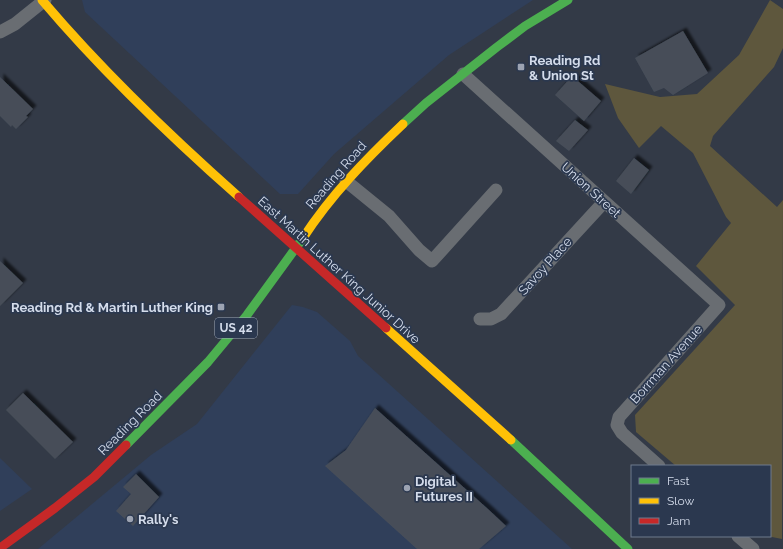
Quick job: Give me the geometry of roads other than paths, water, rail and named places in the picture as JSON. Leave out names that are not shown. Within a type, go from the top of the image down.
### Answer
[{"type":"main road","name":"East Martin Luther King Junior Drive","points":[[44,0],[73,37],[107,74],[264,221],[575,498],[628,549]]},
{"type":"main road","name":"Reading Road","points":[[0,548],[55,508],[94,477],[208,362],[242,321],[296,248],[317,216],[346,181],[384,142],[408,119],[525,26],[568,0]]},
{"type":"street","points":[[0,32],[15,24],[44,0]]},
{"type":"street","name":"Union Street","points":[[463,74],[719,305]]},
{"type":"street","points":[[346,181],[389,216],[419,250],[432,261],[496,190]]},
{"type":"street","name":"Savoy Place","points":[[480,319],[491,319],[501,314],[604,202]]},
{"type":"street","name":"Borrman Avenue","points":[[658,465],[622,433],[617,425],[619,417],[719,305]]},
{"type":"street","points":[[739,537],[753,549]]},
{"type":"place","name":"Reading Rd & Union St","points":[[521,67]]},
{"type":"place","name":"Reading Rd & Martin Luther King","points":[[221,307]]},
{"type":"place","name":"Digital Futures II","points":[[407,488]]},
{"type":"place","name":"Rally's","points":[[130,519]]}]
